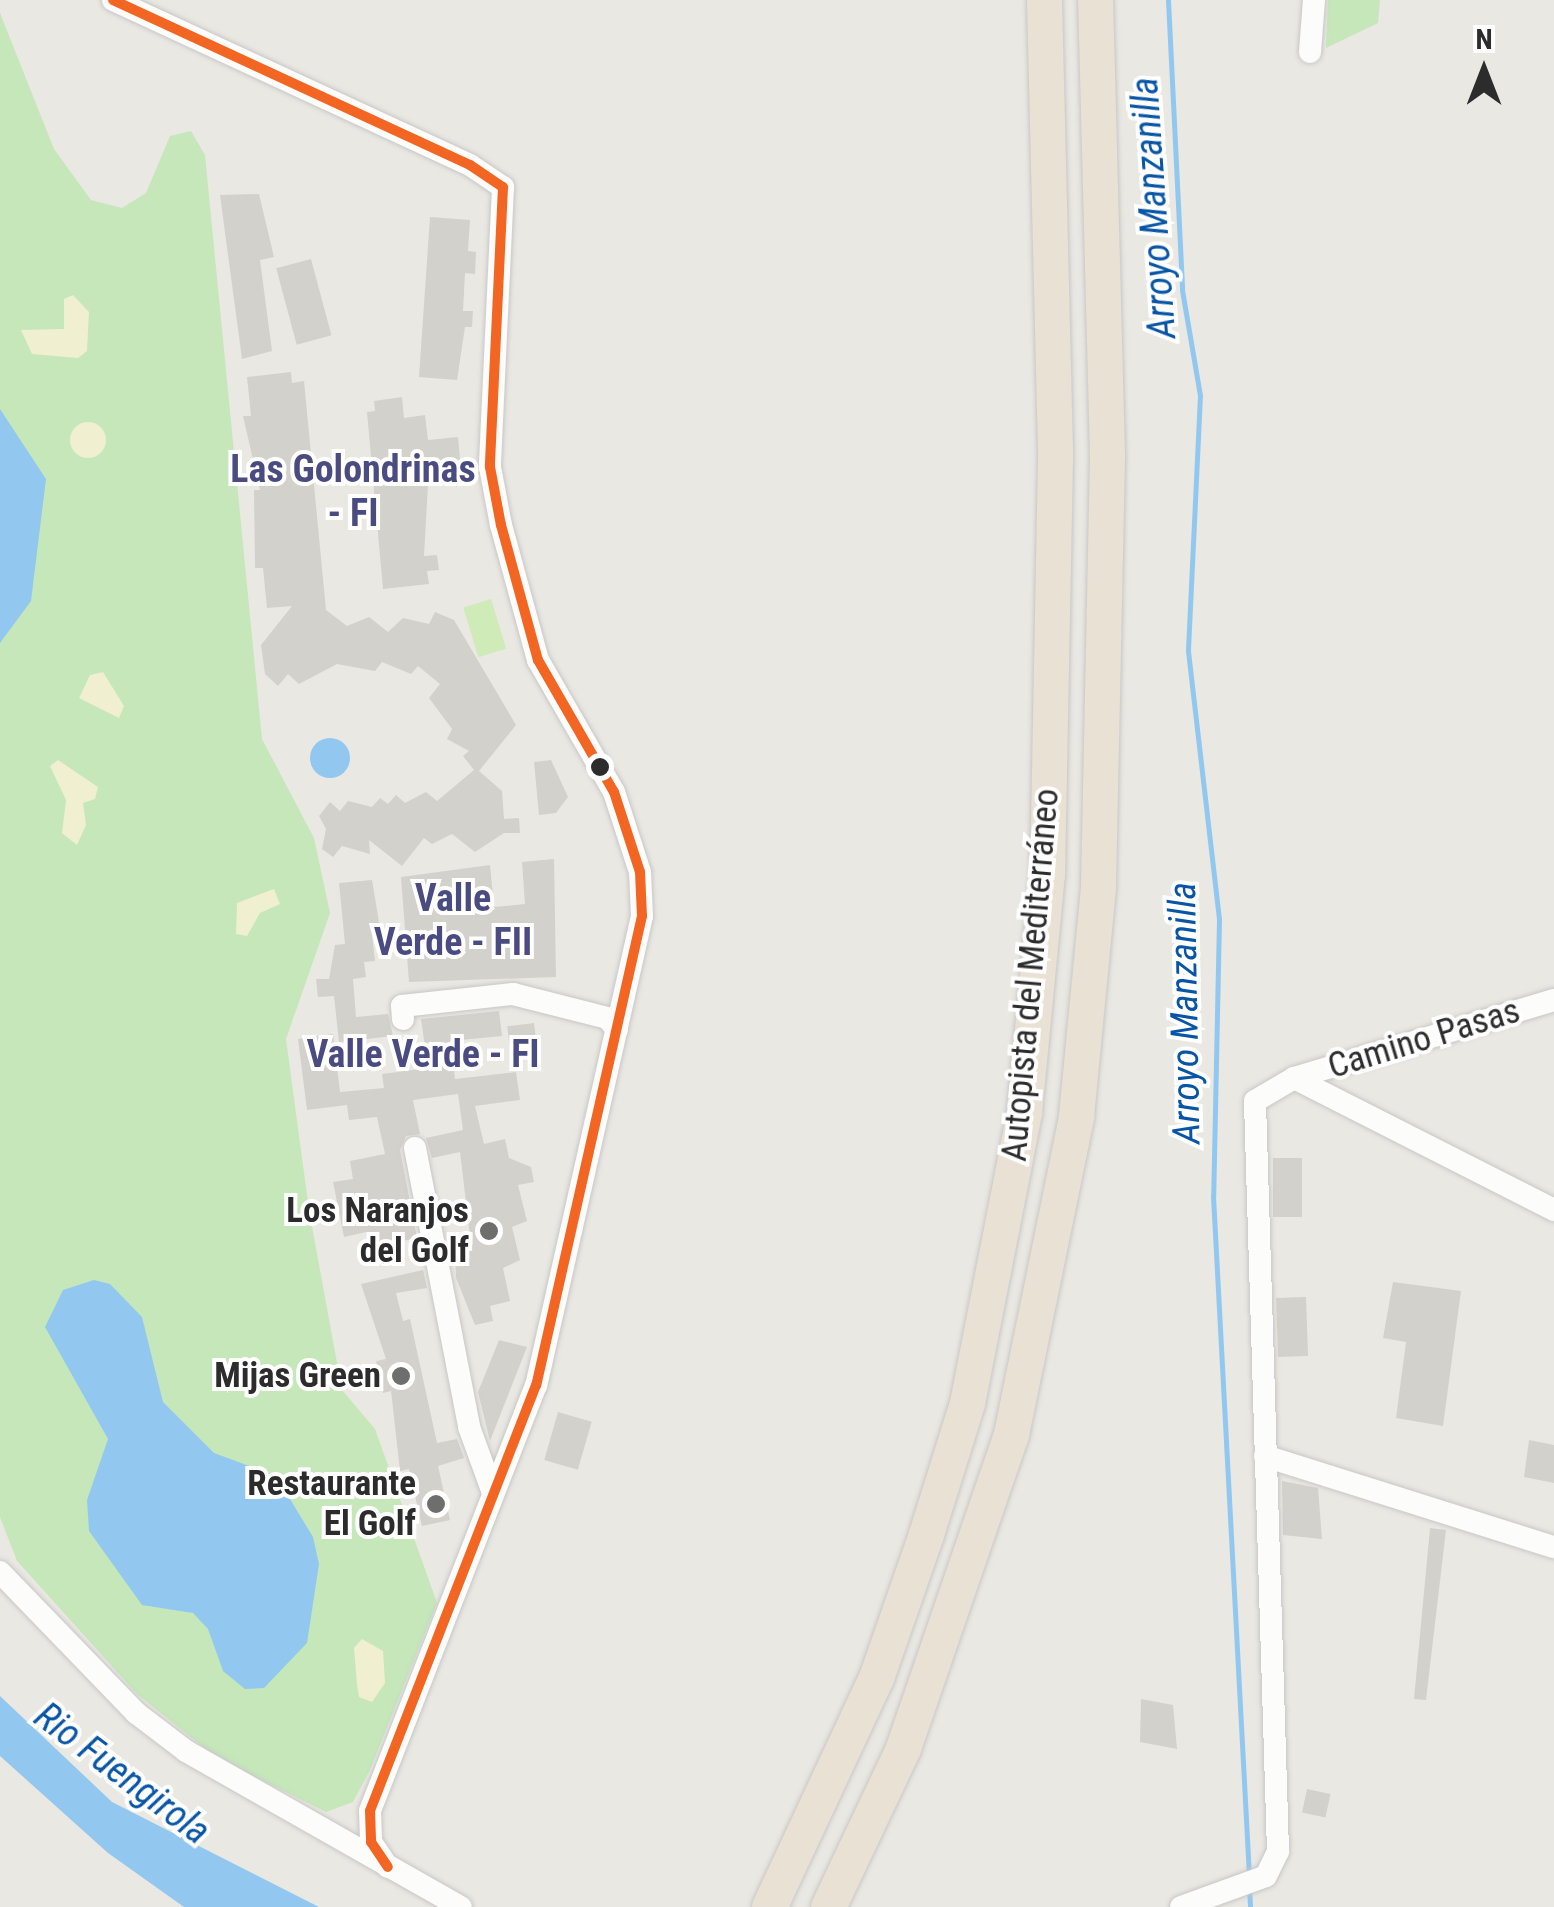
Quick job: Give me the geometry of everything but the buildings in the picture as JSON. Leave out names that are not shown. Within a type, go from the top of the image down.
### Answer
[{"type":"highway","name":"Autopista del Mediterráneo","points":[[770,1907],[878,1675],[932,1515],[972,1385],[1024,1112],[1047,876],[1055,450],[1044,0]]},
{"type":"highway","name":"Autopista del Mediterráneo","points":[[828,1907],[903,1748],[1012,1434],[1076,1116],[1098,886],[1107,455],[1095,0]]},
{"type":"street","points":[[113,0],[470,164],[503,187],[490,468],[538,660],[614,792],[640,872],[642,916],[536,1386],[370,1812],[371,1842],[388,1867]]},
{"type":"street","points":[[1310,52],[1314,0]]},
{"type":"street","points":[[403,1019],[402,1006],[513,994],[607,1018],[617,1029]]},
{"type":"street","name":"Camino Pasas","points":[[1182,1907],[1266,1876],[1278,1836],[1251,1114],[1265,1091],[1294,1078],[1554,1000]]},
{"type":"street","points":[[1294,1078],[1554,1210]]},
{"type":"street","points":[[414,1148],[469,1427],[494,1493]]},
{"type":"street","points":[[1265,1456],[1554,1547]]},
{"type":"street","points":[[0,1560],[9,1580],[136,1713],[307,1822],[461,1907]]},
{"type":"street","points":[[307,1822],[348,1828],[370,1812]]},
{"type":"shaded area","points":[[1328,0],[1380,0],[1378,23],[1326,48]]},
{"type":"shaded area","points":[[0,13],[54,149],[91,200],[122,208],[146,193],[170,136],[191,131],[205,155],[262,739],[314,838],[330,913],[286,1039],[309,1210],[342,1390],[375,1429],[437,1603],[370,1770],[353,1802],[326,1812],[217,1758],[137,1694],[17,1561],[0,1517]]},
{"type":"sand","points":[[73,295],[89,312],[87,351],[78,358],[32,354],[21,330],[64,329],[64,299]]},
{"type":"sand","points":[[88,422],[101,427],[106,440],[101,453],[88,458],[75,453],[70,440],[75,427]]},
{"type":"sand","points":[[103,672],[124,706],[119,718],[79,698],[90,675]]},
{"type":"sand","points":[[58,760],[98,787],[95,799],[83,803],[86,825],[77,845],[62,833],[66,800],[50,766]]},
{"type":"sand","points":[[274,889],[280,904],[260,913],[247,936],[236,934],[237,903]]},
{"type":"sand","points":[[362,1639],[383,1651],[385,1683],[372,1702],[359,1697],[357,1685],[354,1648]]},
{"type":"green space","points":[[491,599],[506,649],[478,657],[463,607]]},
{"type":"water","points":[[0,409],[46,479],[31,601],[0,643]]},
{"type":"water","points":[[330,738],[344,744],[350,758],[344,772],[330,778],[316,772],[310,758],[316,744]]},
{"type":"water","points":[[94,1280],[110,1284],[142,1317],[163,1402],[214,1453],[276,1476],[313,1537],[319,1564],[307,1643],[264,1688],[245,1689],[223,1671],[208,1629],[193,1613],[142,1605],[89,1531],[87,1500],[108,1439],[45,1327],[63,1290]]},
{"type":"water","points":[[0,1696],[112,1802],[319,1907],[184,1907],[108,1853],[0,1756]]},
{"type":"waterway","name":"Arroyo Manzanilla","points":[[1168,0],[1182,290],[1200,395],[1188,651],[1219,919],[1213,1196],[1249,1876]]},
{"type":"waterway","name":"Arroyo Manzanilla","points":[[1249,1887],[1250,1907]]},
{"type":"transit line","points":[[113,0],[470,165],[503,187],[490,467],[501,525],[538,660],[614,792],[640,872],[642,916],[536,1385],[370,1811],[371,1842],[388,1867]]},
{"type":"place","name":"Los Naranjos del Golf","points":[[489,1231]]},
{"type":"place","name":"Mijas Green","points":[[401,1376]]},
{"type":"place","name":"Restaurante El Golf","points":[[436,1504]]},
{"type":"district","name":"Las Golondrinas - FI","points":[[353,492]]},
{"type":"district","name":"Valle Verde - FII","points":[[453,921]]},
{"type":"district","name":"Valle Verde - FI","points":[[423,1055]]},
{"type":"water label","name":"Rio Fuengirola","points":[[122,1774]]}]
